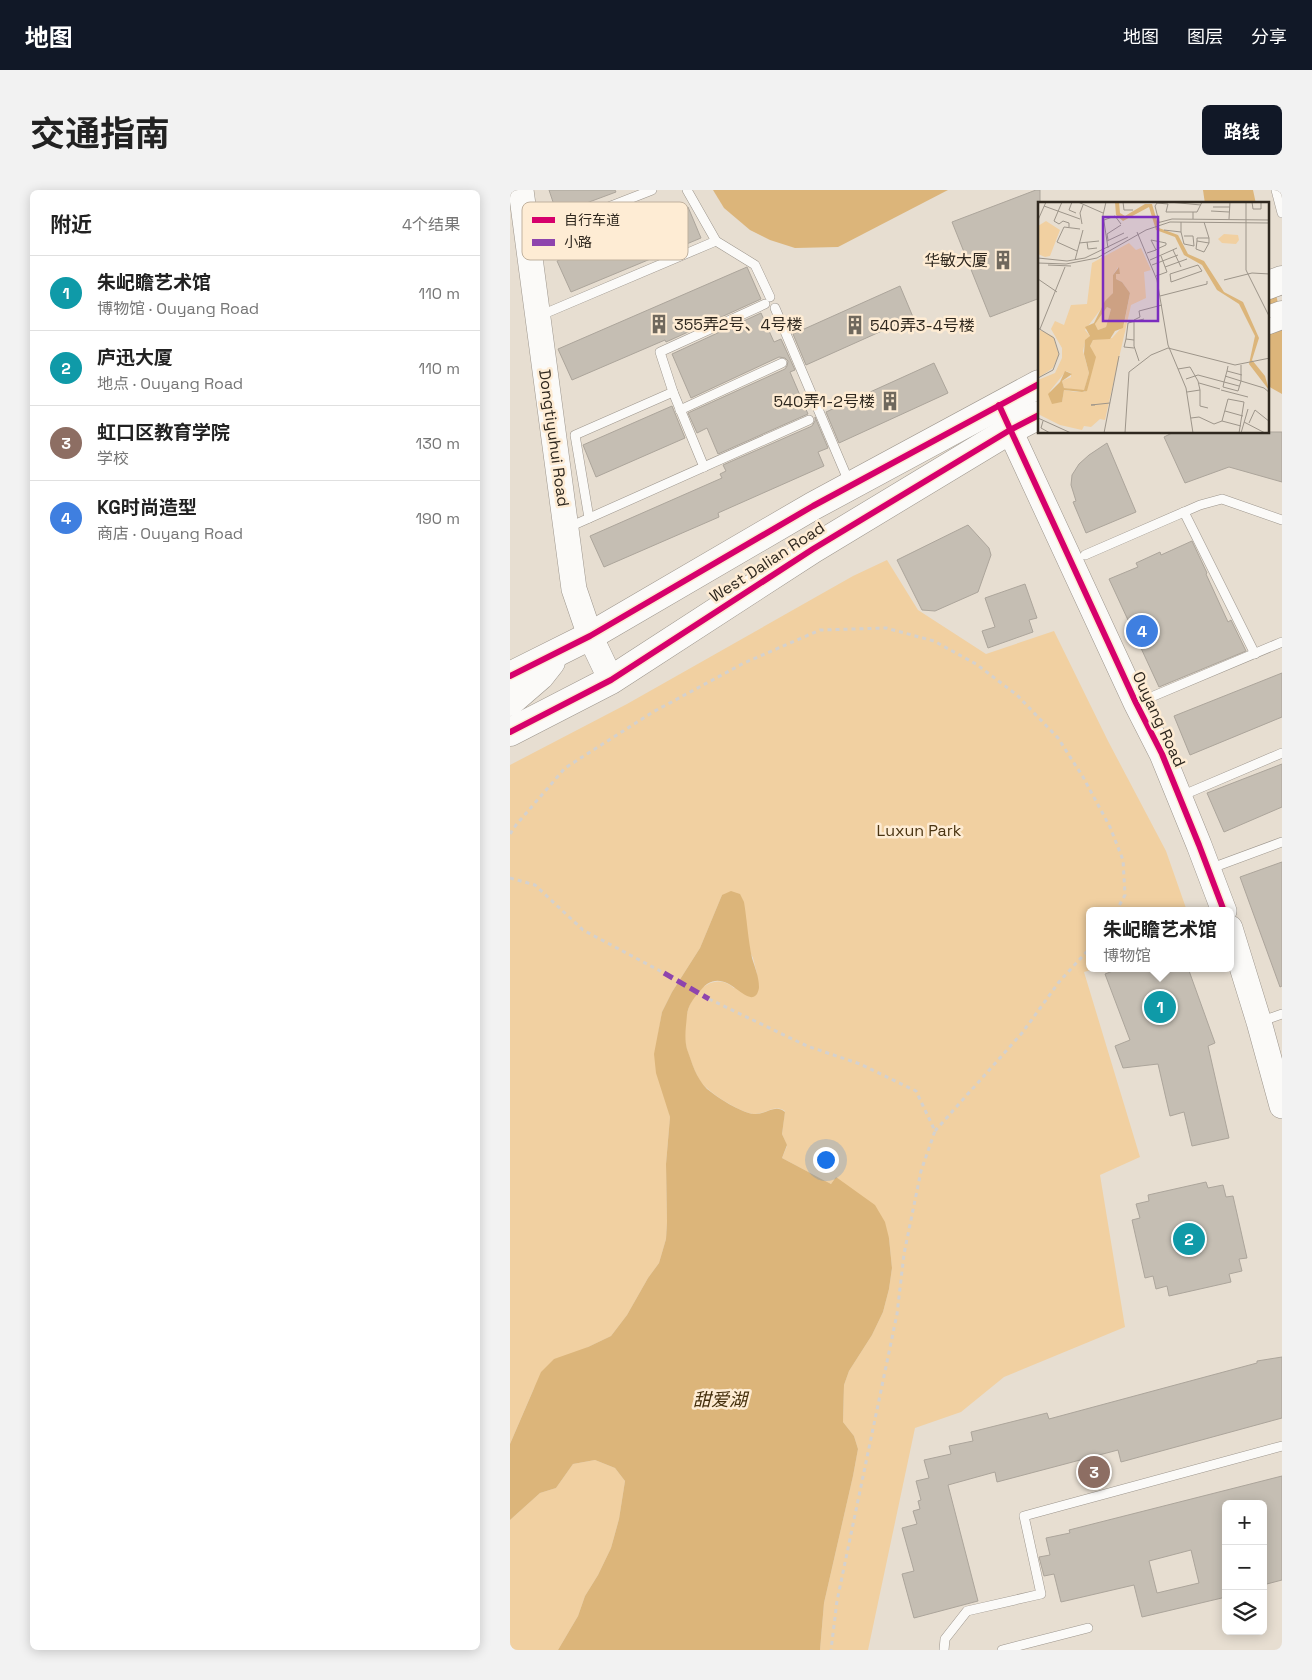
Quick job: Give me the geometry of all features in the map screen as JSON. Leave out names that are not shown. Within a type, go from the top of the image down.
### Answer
[{"type":"main road","points":[[1269,285],[1282,280]]},
{"type":"main road","points":[[1269,320],[1282,315]]},
{"type":"main road","name":"West Dalian Road","points":[[510,676],[590,636],[813,506],[1038,385]]},
{"type":"main road","name":"West Dalian Road","points":[[510,732],[611,680],[813,549],[1010,430],[1038,416]]},
{"type":"main road","points":[[510,702],[540,676],[559,651]]},
{"type":"street","name":"Dongtiyuhui Road","points":[[530,260],[574,589],[590,636],[611,680]]},
{"type":"street","name":"Ouyang Road","points":[[999,405],[1136,703],[1162,754],[1223,907]]},
{"type":"street","points":[[1234,937],[1271,1018],[1282,1106]]},
{"type":"lane","points":[[621,202],[652,190]]},
{"type":"lane","points":[[687,190],[716,241],[755,265],[767,301],[660,352],[673,392],[704,467]]},
{"type":"lane","points":[[1276,190],[1282,212]]},
{"type":"lane","points":[[688,253],[716,241]]},
{"type":"lane","points":[[537,317],[671,260]]},
{"type":"lane","points":[[774,308],[850,486]]},
{"type":"lane","points":[[680,410],[782,363]]},
{"type":"lane","points":[[589,518],[576,435],[673,392]]},
{"type":"lane","points":[[566,528],[809,420]]},
{"type":"lane","points":[[1085,555],[1200,505],[1222,499],[1282,520]]},
{"type":"lane","points":[[1184,512],[1255,654]]},
{"type":"lane","points":[[1136,703],[1282,642]]},
{"type":"lane","points":[[1179,797],[1282,753]]},
{"type":"lane","points":[[1209,869],[1282,842]]},
{"type":"lane","points":[[944,1650],[945,1639],[967,1612],[1041,1594],[1024,1516],[1282,1446]]},
{"type":"lane","points":[[1002,1650],[1088,1628]]},
{"type":"path","points":[[510,834],[565,768],[653,712],[744,663],[820,630],[886,628],[934,641],[976,664],[1018,695],[1058,738],[1088,785],[1110,826],[1123,860],[1125,895],[1118,907]]},
{"type":"path","points":[[510,878],[535,885],[583,930],[664,973]]},
{"type":"path","points":[[831,1650],[837,1601],[897,1314],[904,1254],[921,1171],[935,1131],[1022,1033],[1059,982],[1086,952]]},
{"type":"path","points":[[709,999],[807,1046],[860,1064],[916,1091],[935,1131]]},
{"type":"green space","name":"Luxun Park","points":[[887,560],[918,610],[986,654],[1054,631],[1108,741],[1166,851],[1186,907],[1086,907],[1086,971],[1084,972],[1140,1157],[1100,1175],[1125,1327],[1004,1377],[961,1412],[915,1428],[868,1650],[820,1650],[824,1603],[858,1449],[854,1436],[843,1422],[844,1385],[849,1371],[872,1335],[883,1312],[892,1268],[889,1238],[836,1177],[831,1184],[782,1158],[787,1146],[782,1134],[785,1111],[777,1108],[758,1114],[747,1113],[711,1091],[701,1082],[696,1074],[685,1043],[686,1020],[691,1002],[704,986],[710,983],[722,982],[734,988],[757,974],[753,958],[722,895],[700,948],[672,992],[662,1012],[658,1035],[670,1117],[666,1164],[666,1239],[659,1263],[648,1278],[627,1315],[611,1336],[588,1347],[534,1388],[510,1444],[510,765],[627,704],[853,576]]},
{"type":"green space","points":[[595,1460],[615,1468],[625,1481],[619,1519],[611,1548],[585,1596],[578,1616],[558,1650],[510,1650],[510,1520],[540,1493],[556,1488],[573,1464]]},
{"type":"water","points":[[713,190],[948,190],[838,247],[795,248],[770,240],[750,230],[724,208]]},
{"type":"water","points":[[1203,190],[1253,190],[1256,202],[1205,202]]},
{"type":"water","points":[[1269,267],[1282,319],[1282,394],[1269,387]]},
{"type":"water","name":"甜爱湖","points":[[731,891],[740,894],[744,902],[752,958],[758,976],[759,989],[753,997],[723,982],[715,981],[707,984],[697,995],[688,1009],[685,1032],[687,1049],[695,1070],[707,1089],[736,1108],[754,1114],[774,1109],[785,1112],[782,1134],[787,1145],[782,1158],[831,1184],[836,1177],[875,1205],[885,1222],[889,1238],[892,1268],[883,1312],[872,1335],[849,1371],[844,1385],[843,1422],[854,1436],[858,1449],[824,1603],[820,1650],[558,1650],[578,1616],[585,1596],[611,1548],[619,1519],[625,1481],[615,1468],[595,1460],[573,1464],[556,1488],[540,1493],[510,1520],[510,1444],[541,1372],[554,1359],[588,1347],[611,1336],[627,1315],[648,1278],[659,1263],[666,1239],[666,1164],[670,1117],[656,1073],[654,1054],[662,1012],[672,992],[700,948],[722,895]]},
{"type":"building","points":[[549,190],[615,190],[616,192],[589,202],[553,202]]},
{"type":"building","name":"华敏大厦","points":[[1040,190],[1040,202],[1038,202],[1038,299],[990,317],[952,222]]},
{"type":"building","points":[[688,207],[701,238],[688,243]]},
{"type":"building","points":[[559,260],[648,260],[571,292],[557,261]]},
{"type":"building","name":"355弄2号、4号楼","points":[[747,267],[761,299],[666,342],[665,340],[572,380],[558,349]]},
{"type":"building","name":"540弄3-4号楼","points":[[900,286],[913,317],[806,365],[793,334]]},
{"type":"building","points":[[761,313],[774,342],[781,339],[795,370],[790,372],[808,414],[718,454],[707,428],[697,433],[688,413],[785,369],[788,361],[785,358],[779,357],[691,398],[672,354]]},
{"type":"building","name":"540弄1-2号楼","points":[[934,363],[948,393],[839,443],[826,412]]},
{"type":"building","points":[[672,406],[685,438],[596,477],[583,445]]},
{"type":"building","points":[[815,417],[828,448],[818,452],[824,466],[718,513],[719,517],[604,567],[590,536],[722,478],[720,474],[726,471],[723,465],[812,426]]},
{"type":"building","points":[[1269,432],[1282,432],[1282,482],[1229,467],[1185,483],[1164,437],[1170,434],[1269,434]]},
{"type":"building","points":[[1107,443],[1136,512],[1086,533],[1073,502],[1076,501],[1071,485],[1072,475],[1079,464]]},
{"type":"building","points":[[968,525],[989,548],[991,555],[978,592],[935,611],[922,610],[897,560]]},
{"type":"building","points":[[1192,541],[1228,622],[1231,620],[1246,651],[1159,687],[1109,579],[1138,567],[1136,563],[1160,552],[1161,555]]},
{"type":"building","points":[[1025,584],[1037,618],[1029,620],[1033,632],[988,648],[982,631],[995,627],[985,598]]},
{"type":"building","points":[[1282,673],[1282,717],[1190,755],[1174,716]]},
{"type":"building","points":[[1282,764],[1282,807],[1224,832],[1207,793]]},
{"type":"building","points":[[1282,862],[1282,986],[1280,987],[1240,877]]},
{"type":"building","points":[[1110,972],[1189,972],[1215,1043],[1208,1046],[1229,1138],[1192,1146],[1184,1112],[1170,1116],[1158,1064],[1123,1068],[1115,1046],[1130,1040],[1105,974]]},
{"type":"building","points":[[1206,1182],[1208,1188],[1223,1185],[1226,1197],[1233,1196],[1247,1258],[1239,1259],[1242,1271],[1229,1274],[1231,1282],[1169,1296],[1167,1286],[1156,1289],[1153,1276],[1145,1278],[1132,1220],[1140,1218],[1136,1204],[1149,1201],[1148,1195]]},
{"type":"building","points":[[1282,1357],[1282,1418],[1121,1462],[1118,1450],[997,1482],[995,1472],[948,1485],[978,1601],[914,1618],[902,1574],[914,1571],[902,1528],[917,1524],[913,1511],[920,1509],[918,1501],[921,1500],[916,1481],[929,1478],[924,1460],[951,1454],[949,1446],[973,1441],[971,1432],[1047,1413],[1049,1419],[1257,1363],[1257,1361]]},
{"type":"building","points":[[1282,1476],[1282,1580],[1267,1584],[1267,1500],[1222,1500],[1222,1598],[1142,1617],[1134,1585],[1061,1602],[1054,1574],[1044,1576],[1039,1557],[1050,1555],[1046,1538],[1070,1533],[1069,1530]],"holes":[[[1191,1550],[1199,1583],[1157,1593],[1149,1561]]]},
{"type":"marked path","points":[[664,973],[709,999]]},
{"type":"cycle path","points":[[510,676],[590,636],[813,506],[1038,385]]},
{"type":"cycle path","points":[[999,405],[1136,703],[1162,754],[1222,907]]},
{"type":"cycle path","points":[[510,732],[611,680],[813,549],[1010,430],[1038,416]]},
{"type":"place","name":"华敏大厦","points":[[1003,260]]},
{"type":"place","name":"355弄2号、4号楼","points":[[659,324]]},
{"type":"place","name":"540弄3-4号楼","points":[[855,325]]},
{"type":"place","name":"540弄1-2号楼","points":[[890,401]]},
{"type":"place","name":"KG时尚造型","points":[[1142,631]]},
{"type":"place","name":"朱屺瞻艺术馆","points":[[1160,1007]]},
{"type":"place","name":"庐迅大厦","points":[[1189,1239]]},
{"type":"place","name":"虹口区教育学院","points":[[1094,1472]]}]
